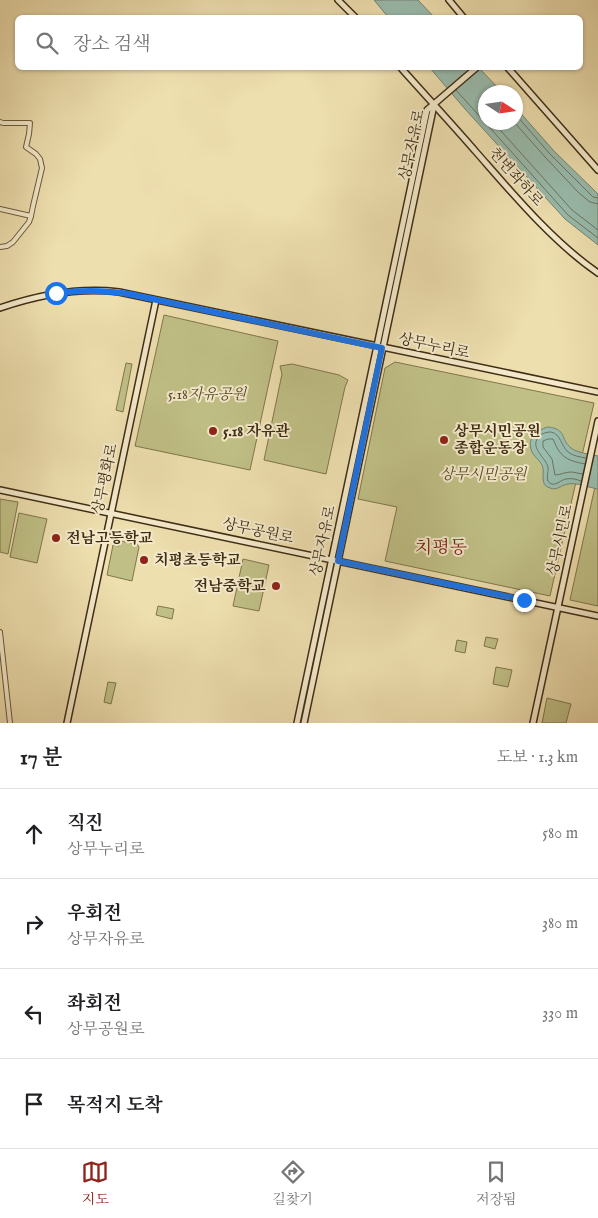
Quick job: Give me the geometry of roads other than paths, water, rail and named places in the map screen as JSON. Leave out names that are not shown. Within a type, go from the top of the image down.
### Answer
[{"type":"street","points":[[338,0],[353,15]]},
{"type":"street","points":[[449,0],[462,15]]},
{"type":"street","name":"천변좌하로","points":[[403,70],[510,192],[558,240],[598,274]]},
{"type":"street","points":[[434,105],[474,70]]},
{"type":"street","points":[[510,70],[598,170]]},
{"type":"street","name":"상무자유로","points":[[304,723],[427,110],[434,105]]},
{"type":"street","points":[[0,122],[30,123],[30,134],[26,147],[40,159],[42,168],[29,222],[13,242],[7,246],[0,247]]},
{"type":"street","points":[[0,209],[31,216]]},
{"type":"street","name":"상무누리로","points":[[0,308],[37,297],[69,292],[110,291],[598,392]]},
{"type":"street","name":"상무평화로","points":[[67,723],[156,300]]},
{"type":"street","name":"상무자유로","points":[[297,723],[331,560],[379,347]]},
{"type":"street","name":"상무시민로","points":[[533,723],[598,421]]},
{"type":"street","name":"상무공원로","points":[[0,490],[598,616]]},
{"type":"street","points":[[0,632],[10,723]]},
{"type":"water","points":[[374,0],[418,0],[432,15],[386,15]]},
{"type":"water","points":[[432,70],[481,70],[495,85],[478,85],[478,123]]},
{"type":"water","points":[[523,116],[554,151],[598,194],[598,245],[565,219],[484,130],[523,130]]},
{"type":"water","points":[[548,427],[561,432],[568,445],[574,450],[598,456],[598,489],[578,484],[552,489],[545,485],[542,466],[532,452],[530,443],[534,435]]},
{"type":"place","name":"5.18 자유관","points":[[213,431]]},
{"type":"place","name":"상무시민공원 종합운동장","points":[[444,440]]},
{"type":"place","name":"전남고등학교","points":[[56,538]]},
{"type":"place","name":"치평초등학교","points":[[144,560]]},
{"type":"place","name":"전남중학교","points":[[276,586]]},
{"type":"district","name":"치평동","points":[[441,548]]},
{"type":"park label","name":"5.18자유공원","points":[[207,394]]},
{"type":"park label","name":"상무시민공원","points":[[483,474]]}]
